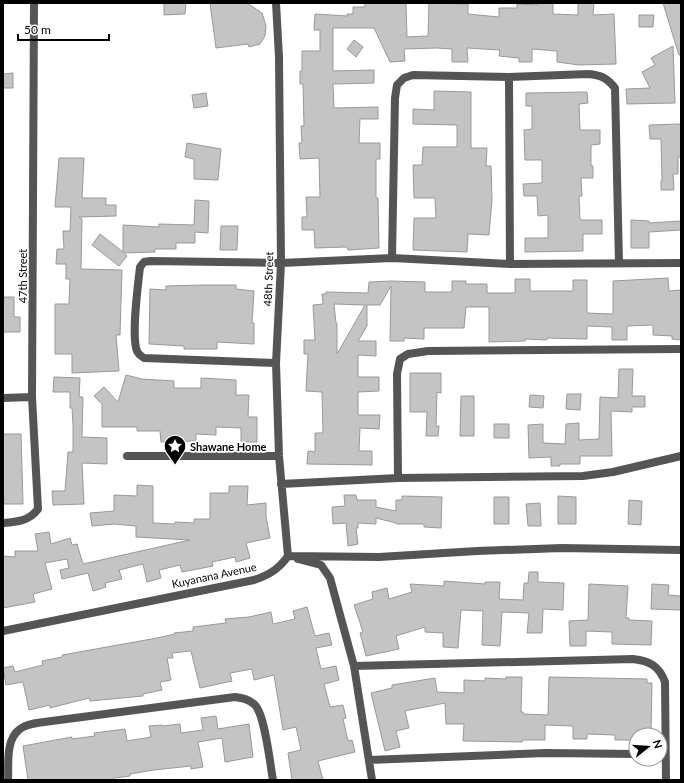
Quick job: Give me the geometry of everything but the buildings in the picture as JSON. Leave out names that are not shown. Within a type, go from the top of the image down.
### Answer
[{"type":"street","name":"47th Street","points":[[3,523],[28,518],[34,515],[38,509],[32,397],[34,3]]},
{"type":"street","name":"48th Street","points":[[276,3],[279,57],[281,263],[276,363],[279,456],[288,556]]},
{"type":"street","points":[[392,258],[395,98],[397,85],[404,78],[413,75],[509,77],[599,75],[608,79],[615,88],[619,263]]},
{"type":"street","points":[[509,77],[510,264]]},
{"type":"street","points":[[276,363],[144,358],[138,352],[136,345],[136,311],[140,267],[144,262],[150,261],[281,263],[392,258],[510,264],[681,263]]},
{"type":"street","points":[[398,478],[397,374],[400,359],[408,354],[428,351],[681,349]]},
{"type":"street","points":[[3,398],[32,397]]},
{"type":"street","points":[[127,456],[279,456]]},
{"type":"street","points":[[281,484],[398,478],[583,476],[613,472],[681,456]]},
{"type":"street","points":[[288,556],[379,557],[478,550],[562,548],[681,550]]},
{"type":"street","points":[[288,556],[322,565],[330,578],[354,666],[372,780]]},
{"type":"street","name":"Kuyanana Avenue","points":[[3,631],[254,580],[269,574],[282,565],[288,556]]},
{"type":"street","points":[[354,666],[633,659],[645,660],[655,665],[662,674],[665,682],[664,727]]},
{"type":"street","points":[[8,780],[9,750],[13,737],[20,728],[44,722],[235,697],[246,699],[255,705],[260,715],[273,780]]},
{"type":"street","points":[[370,760],[545,753],[628,754]]},
{"type":"street","points":[[664,767],[666,780]]},
{"type":"place","name":"Shawane Home","points":[[175,466]]}]
